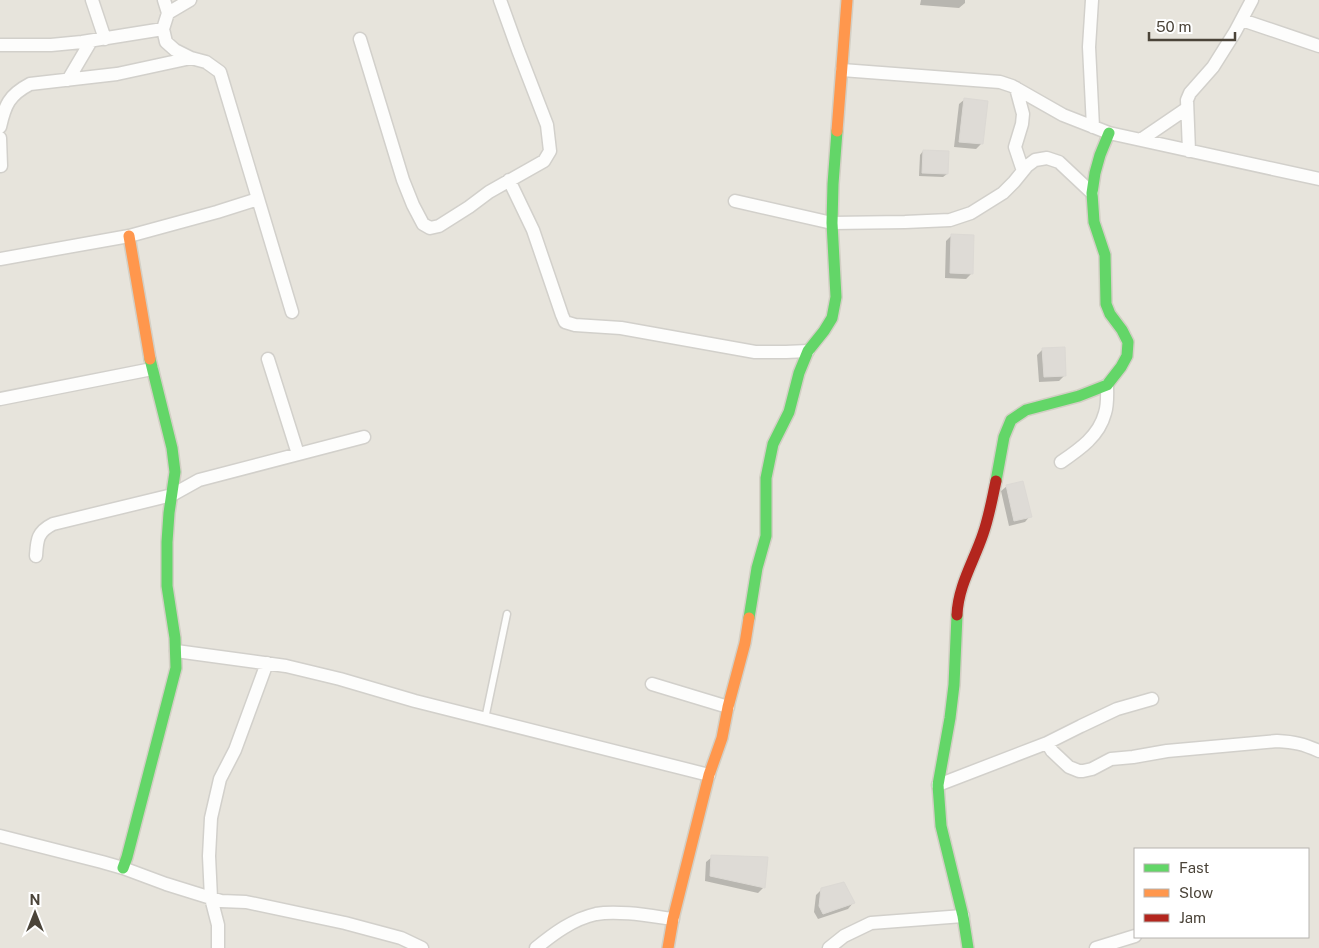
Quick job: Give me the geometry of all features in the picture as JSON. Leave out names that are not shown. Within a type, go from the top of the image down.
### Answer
[{"type":"street","points":[[92,0],[105,38]]},
{"type":"street","points":[[164,0],[168,13],[163,29],[166,42],[175,50],[191,58],[206,62],[220,72],[292,312]]},
{"type":"street","points":[[168,13],[190,0]]},
{"type":"street","points":[[360,39],[403,180],[413,205],[423,224],[430,228],[439,226],[509,180],[544,161],[550,151],[547,125],[500,0]]},
{"type":"street","points":[[668,948],[673,919],[710,775],[722,738],[745,643],[757,568],[766,536],[766,478],[773,444],[789,412],[799,373],[808,351],[832,318],[836,297],[832,223],[833,184],[847,0]]},
{"type":"street","points":[[1092,0],[1089,47],[1093,127]]},
{"type":"street","points":[[1189,151],[1187,100],[1190,93],[1213,67],[1252,0]]},
{"type":"street","points":[[1242,20],[1319,46]]},
{"type":"street","points":[[0,45],[51,45],[91,41],[163,29]]},
{"type":"street","points":[[68,80],[91,41]]},
{"type":"street","points":[[0,127],[9,100],[18,90],[30,84],[117,74],[191,58]]},
{"type":"street","points":[[842,70],[1000,82],[1016,88],[1063,115],[1109,133],[1319,179]]},
{"type":"street","points":[[1016,88],[1023,114],[1015,147],[1023,171]]},
{"type":"street","points":[[1142,139],[1186,108]]},
{"type":"street","points":[[968,948],[964,916],[941,826],[938,785],[954,685],[957,608],[968,570],[983,534],[1004,437],[1011,420],[1026,410],[1079,396],[1107,385],[1127,356],[1128,342],[1110,314],[1106,304],[1105,255],[1094,222],[1092,193],[1100,155],[1109,133]]},
{"type":"street","points":[[0,138],[1,166]]},
{"type":"street","points":[[735,202],[832,223],[950,220],[971,213],[1003,193],[1027,166],[1035,160],[1047,158],[1059,162],[1092,193]]},
{"type":"street","points":[[509,180],[533,230],[566,322],[575,325],[630,329],[755,352],[808,351]]},
{"type":"street","points":[[0,259],[129,236],[258,199]]},
{"type":"street","points":[[123,868],[176,668],[175,638],[167,586],[166,542],[175,472],[172,448],[152,369],[129,236]]},
{"type":"street","points":[[268,360],[298,454]]},
{"type":"street","points":[[0,399],[152,369]]},
{"type":"street","points":[[1061,462],[1081,448],[1096,433],[1106,412],[1107,385]]},
{"type":"street","points":[[36,556],[38,538],[44,528],[52,524],[172,495],[199,480],[364,437]]},
{"type":"street","points":[[176,651],[286,666],[485,719],[710,775]]},
{"type":"street","points":[[218,948],[218,925],[211,898],[209,856],[211,818],[220,779],[235,750],[267,663]]},
{"type":"street","points":[[652,684],[728,707]]},
{"type":"street","points":[[938,785],[1047,743],[1117,710],[1152,698]]},
{"type":"street","points":[[1047,743],[1052,751],[1069,767],[1079,771],[1092,768],[1110,759],[1133,758],[1167,751],[1277,741],[1298,743],[1319,751]]},
{"type":"street","points":[[0,836],[123,868],[211,898],[246,902],[344,923],[401,938],[422,948]]},
{"type":"street","points":[[536,948],[566,926],[596,914],[673,919]]},
{"type":"street","points":[[830,948],[844,936],[871,923],[964,916]]},
{"type":"street","points":[[1096,948],[1134,936]]},
{"type":"lane","points":[[485,719],[507,614]]},
{"type":"shaded area","points":[[0,0],[1319,0],[1319,948],[0,948]]},
{"type":"building","points":[[964,98],[988,101],[983,144],[959,142]]},
{"type":"building","points":[[923,150],[949,151],[948,174],[922,173]]},
{"type":"building","points":[[951,234],[974,235],[973,274],[950,273]]},
{"type":"building","points":[[1065,347],[1066,376],[1044,377],[1042,348]]},
{"type":"building","points":[[1023,481],[1032,517],[1014,521],[1006,485]]},
{"type":"building","points":[[711,855],[768,857],[765,888],[710,876]]},
{"type":"building","points":[[844,882],[855,903],[823,914],[819,906],[821,888]]},
{"type":"traffic: fast","points":[[749,618],[757,568],[766,536],[766,478],[773,444],[789,412],[799,373],[808,351],[832,318],[836,297],[832,223],[837,131]]},
{"type":"traffic: fast","points":[[996,481],[1004,437],[1011,420],[1026,410],[1079,396],[1107,385],[1127,356],[1128,342],[1110,314],[1106,304],[1105,255],[1094,222],[1092,193],[1095,173],[1109,133]]},
{"type":"traffic: fast","points":[[123,868],[176,668],[175,638],[167,586],[169,513],[175,472],[172,448],[150,359]]},
{"type":"traffic: fast","points":[[957,615],[954,685],[938,785],[941,826],[963,916],[968,948]]},
{"type":"traffic: slow","points":[[837,131],[847,0]]},
{"type":"traffic: slow","points":[[129,236],[150,359]]},
{"type":"traffic: slow","points":[[668,948],[673,919],[709,775],[722,738],[745,643],[749,618]]},
{"type":"traffic: jam","points":[[957,615],[960,594],[985,528],[996,481]]}]
